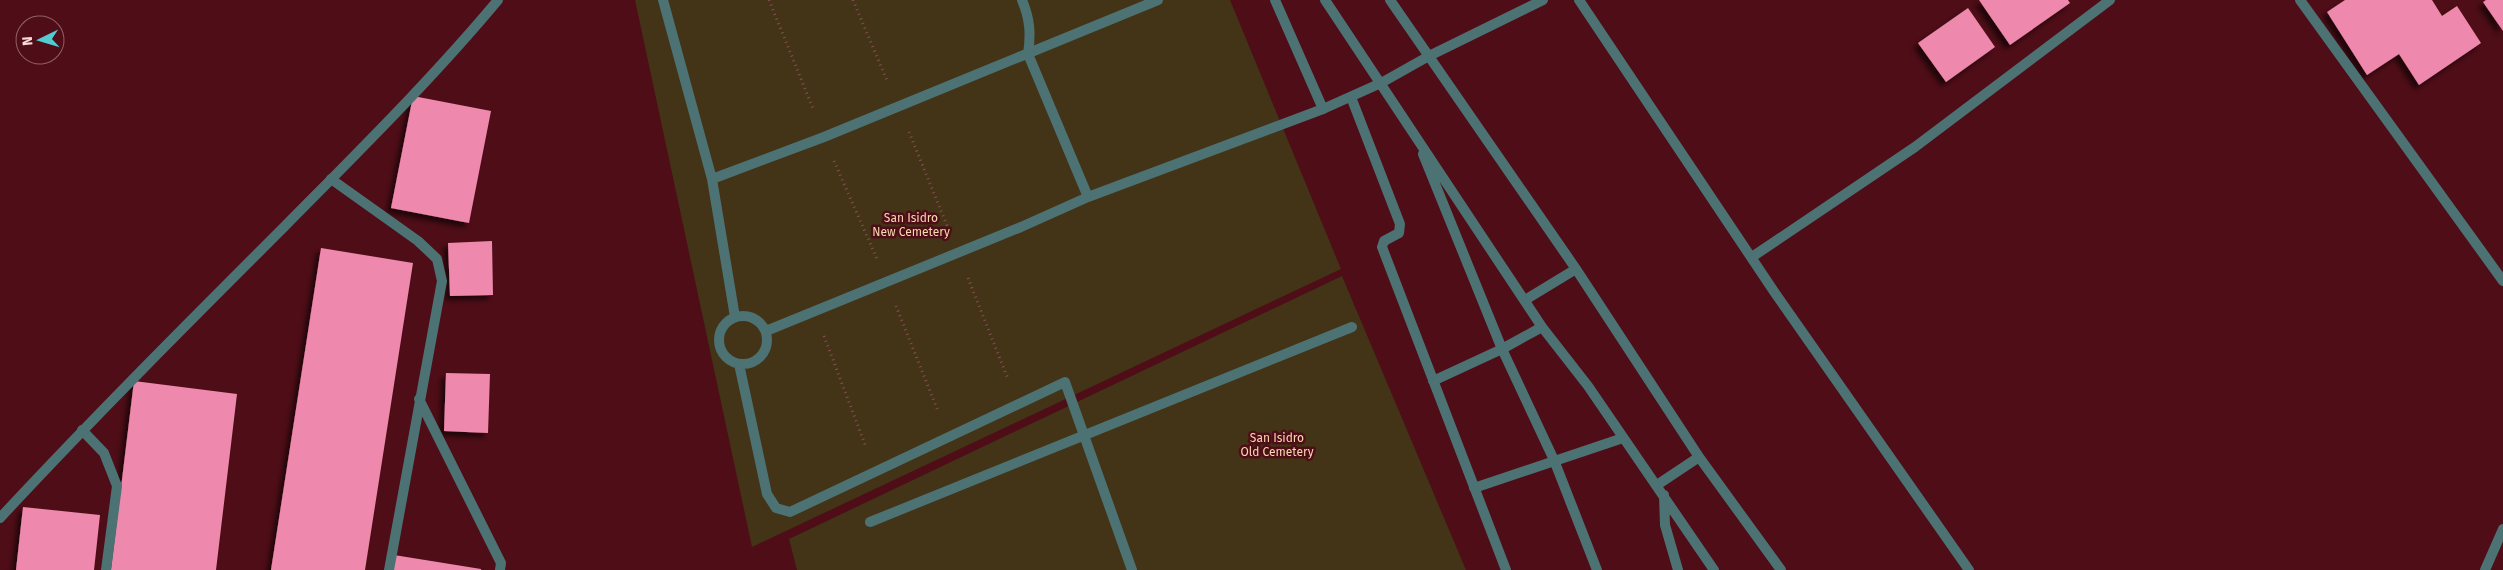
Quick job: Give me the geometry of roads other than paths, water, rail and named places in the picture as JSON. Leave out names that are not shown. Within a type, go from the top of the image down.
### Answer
[{"type":"street","points":[[0,518],[82,430],[332,179],[467,38],[498,0]]},
{"type":"street","points":[[664,0],[712,179],[735,317]]},
{"type":"street","points":[[1022,0],[1029,17],[1031,35],[1028,54],[1088,197]]},
{"type":"street","points":[[712,179],[824,137],[1158,0]]},
{"type":"street","points":[[1275,0],[1322,109]]},
{"type":"street","points":[[1325,0],[1542,327],[1588,386],[1714,570]]},
{"type":"street","points":[[1390,0],[1576,269],[1699,457],[1781,570]]},
{"type":"street","points":[[766,331],[959,253],[1088,197],[1351,97],[1543,0]]},
{"type":"street","points":[[1579,0],[1752,257],[1969,570]]},
{"type":"street","points":[[1752,257],[1915,147],[2110,0]]},
{"type":"street","points":[[2300,0],[2503,280]]},
{"type":"street","points":[[1351,97],[1400,224],[1399,233],[1384,241],[1382,247],[1506,570]]},
{"type":"street","points":[[1413,131],[1502,349],[1554,460],[1597,570]]},
{"type":"street","points":[[332,179],[418,241],[437,259],[442,281],[389,570]]},
{"type":"street","points":[[1525,300],[1576,269]]},
{"type":"street","points":[[747,316],[759,321],[766,331],[768,344],[762,356],[752,363],[739,364],[728,359],[721,348],[720,336],[725,325],[735,317],[747,316]]},
{"type":"street","points":[[870,522],[1083,434],[1352,327]]},
{"type":"street","points":[[1433,381],[1502,349],[1542,327]]},
{"type":"street","points":[[739,364],[767,494],[776,508],[790,512],[1018,406],[1065,382],[1132,570]]},
{"type":"street","points":[[419,400],[501,562],[500,570]]},
{"type":"street","points":[[82,430],[104,453],[117,486],[106,570]]},
{"type":"street","points":[[1474,488],[1623,438]]},
{"type":"street","points":[[1660,490],[1699,457]]},
{"type":"street","points":[[1660,490],[1665,525],[1678,570]]},
{"type":"street","points":[[2485,570],[2503,529]]},
{"type":"park label","name":"San Isidro New Cemetery","points":[[911,225]]},
{"type":"park label","name":"San Isidro Old Cemetery","points":[[1277,445]]}]
